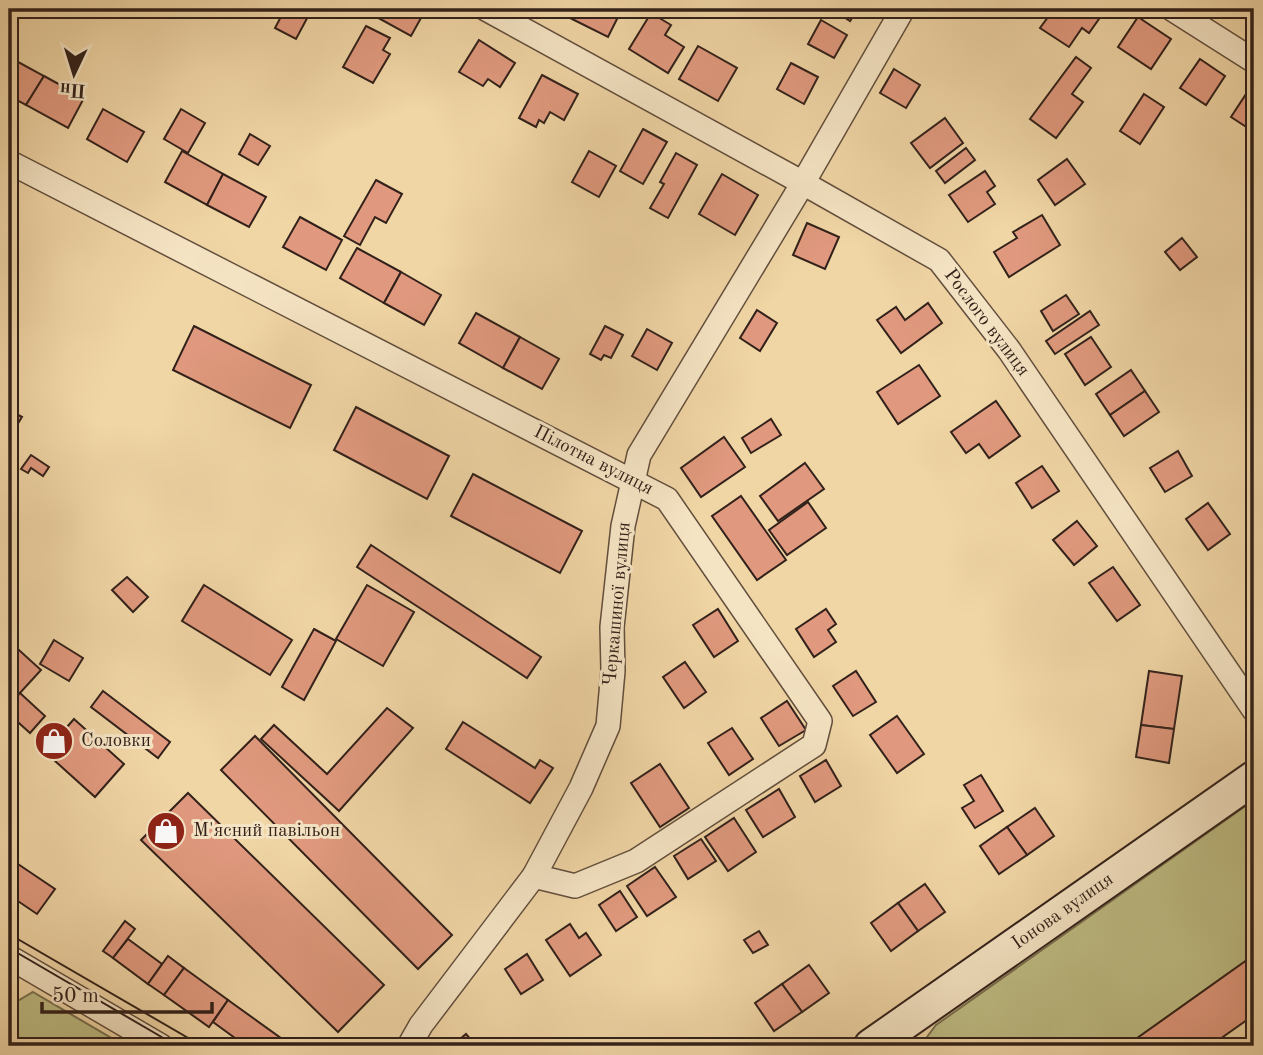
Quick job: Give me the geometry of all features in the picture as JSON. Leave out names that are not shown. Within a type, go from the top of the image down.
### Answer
[{"type":"street","name":"Рослого вулиця","points":[[486,9],[939,260],[1009,351],[1254,710]]},
{"type":"street","name":"Черкашиної вулиця","points":[[409,1046],[421,1025],[534,876],[581,788],[608,726],[613,671],[612,627],[622,526],[639,455],[803,183],[903,9]]},
{"type":"street","points":[[1172,9],[1254,61]]},
{"type":"street","name":"Пілотна вулиця","points":[[9,162],[667,499],[820,720],[814,746],[636,861],[575,886],[534,876]]},
{"type":"street","name":"Іонова вулиця","points":[[871,1046],[1254,778]]},
{"type":"street","points":[[9,957],[161,1046]]},
{"type":"shaded area","points":[[1254,800],[1254,955],[1126,1046],[928,1046],[927,1037],[936,1025]]},
{"type":"shaded area","points":[[33,992],[125,1046],[9,1046],[9,1006]]},
{"type":"building","points":[[285,9],[312,9],[296,39],[275,28]]},
{"type":"building","points":[[362,9],[426,9],[411,36]]},
{"type":"building","points":[[575,9],[621,11],[608,37],[570,18]]},
{"type":"building","points":[[832,9],[858,9],[850,21]]},
{"type":"building","points":[[1054,9],[1106,9],[1089,33],[1082,28],[1069,47],[1040,28]]},
{"type":"building","points":[[651,13],[671,25],[665,35],[684,47],[668,73],[629,49]]},
{"type":"building","points":[[1138,17],[1171,39],[1151,69],[1118,47]]},
{"type":"building","points":[[821,20],[847,35],[834,58],[808,44]]},
{"type":"building","points":[[366,26],[390,38],[383,50],[390,54],[373,83],[343,67]]},
{"type":"building","points":[[479,40],[515,63],[500,87],[488,79],[483,86],[459,72]]},
{"type":"building","points":[[698,46],[737,68],[718,101],[679,79]]},
{"type":"building","points":[[9,57],[44,76],[26,105],[9,96]]},
{"type":"building","points":[[1076,57],[1091,68],[1072,94],[1083,102],[1056,138],[1030,119]]},
{"type":"building","points":[[1200,59],[1225,76],[1206,105],[1180,88]]},
{"type":"building","points":[[791,63],[818,77],[804,104],[777,89]]},
{"type":"building","points":[[894,69],[920,85],[906,108],[880,93]]},
{"type":"building","points":[[542,75],[578,94],[564,120],[550,112],[544,123],[539,120],[536,127],[519,118]]},
{"type":"building","points":[[44,76],[84,98],[68,128],[26,105]]},
{"type":"building","points":[[1248,91],[1254,95],[1254,132],[1231,117]]},
{"type":"building","points":[[1144,94],[1164,107],[1140,144],[1120,131]]},
{"type":"building","points":[[103,109],[144,132],[127,162],[87,139]]},
{"type":"building","points":[[181,109],[205,123],[188,153],[164,139]]},
{"type":"building","points":[[945,118],[963,143],[930,168],[911,143]]},
{"type":"building","points":[[643,129],[667,142],[643,184],[620,171]]},
{"type":"building","points":[[250,134],[270,146],[258,165],[239,154]]},
{"type":"building","points":[[966,148],[975,160],[945,183],[936,171]]},
{"type":"building","points":[[182,151],[223,174],[207,205],[165,182]]},
{"type":"building","points":[[589,151],[616,166],[599,197],[572,182]]},
{"type":"building","points":[[676,153],[697,165],[668,218],[650,208],[664,184],[660,182]]},
{"type":"building","points":[[1067,159],[1085,184],[1055,205],[1038,180]]},
{"type":"building","points":[[985,171],[995,186],[987,192],[995,204],[968,222],[949,195]]},
{"type":"building","points":[[223,174],[266,197],[249,227],[207,205]]},
{"type":"building","points":[[722,174],[758,195],[735,235],[699,214]]},
{"type":"building","points":[[376,180],[402,194],[386,223],[375,217],[360,245],[344,236]]},
{"type":"building","points":[[1042,215],[1060,245],[1009,277],[994,252],[1017,238],[1013,232]]},
{"type":"building","points":[[300,217],[342,240],[326,270],[283,247]]},
{"type":"building","points":[[807,223],[839,237],[825,269],[793,255]]},
{"type":"building","points":[[1182,238],[1197,257],[1180,270],[1165,252]]},
{"type":"building","points":[[357,248],[401,272],[384,303],[340,278]]},
{"type":"building","points":[[401,272],[441,295],[424,325],[384,303]]},
{"type":"building","points":[[1066,295],[1079,314],[1053,331],[1041,311]]},
{"type":"building","points":[[928,303],[942,323],[901,353],[877,320],[896,307],[905,320]]},
{"type":"building","points":[[757,310],[777,323],[760,351],[740,338]]},
{"type":"building","points":[[1090,311],[1099,325],[1055,354],[1046,341]]},
{"type":"building","points":[[476,313],[520,337],[503,368],[459,343]]},
{"type":"building","points":[[194,326],[311,385],[290,428],[173,370]]},
{"type":"building","points":[[605,326],[623,335],[611,358],[604,355],[601,360],[590,354]]},
{"type":"building","points":[[647,329],[672,343],[657,370],[632,356]]},
{"type":"building","points":[[520,337],[559,359],[542,389],[503,368]]},
{"type":"building","points":[[1091,337],[1111,367],[1085,385],[1065,354]]},
{"type":"building","points":[[919,365],[940,396],[898,424],[877,392]]},
{"type":"building","points":[[1131,370],[1145,391],[1110,415],[1096,394]]},
{"type":"building","points":[[1145,391],[1159,412],[1124,436],[1110,415]]},
{"type":"building","points":[[996,401],[1020,436],[989,458],[979,444],[966,453],[951,432]]},
{"type":"building","points":[[356,407],[449,456],[427,499],[334,450]]},
{"type":"building","points":[[9,410],[22,417],[9,438]]},
{"type":"building","points":[[771,419],[781,435],[751,453],[742,438]]},
{"type":"building","points":[[724,437],[745,467],[701,497],[681,468]]},
{"type":"building","points":[[1178,451],[1192,476],[1165,492],[1150,468]]},
{"type":"building","points":[[31,455],[49,467],[43,476],[31,468],[28,473],[21,469]]},
{"type":"building","points":[[805,463],[824,489],[778,521],[760,496]]},
{"type":"building","points":[[1042,466],[1059,491],[1032,508],[1016,483]]},
{"type":"building","points":[[473,474],[582,531],[560,573],[451,516]]},
{"type":"building","points":[[741,496],[786,560],[757,580],[712,516]]},
{"type":"building","points":[[808,502],[826,528],[787,555],[769,530]]},
{"type":"building","points":[[1208,503],[1230,534],[1208,550],[1186,519]]},
{"type":"building","points":[[1077,521],[1097,546],[1074,565],[1053,540]]},
{"type":"building","points":[[371,545],[541,657],[527,678],[357,567]]},
{"type":"building","points":[[1113,567],[1140,605],[1117,621],[1089,583]]},
{"type":"building","points":[[127,577],[148,597],[133,612],[112,590]]},
{"type":"building","points":[[204,585],[292,640],[270,675],[182,621]]},
{"type":"building","points":[[367,585],[414,612],[383,666],[336,639]]},
{"type":"building","points":[[718,609],[738,641],[714,657],[693,625]]},
{"type":"building","points":[[826,609],[836,624],[828,630],[836,642],[814,657],[796,629]]},
{"type":"building","points":[[314,629],[336,641],[304,700],[282,687]]},
{"type":"building","points":[[54,640],[83,658],[69,681],[40,664]]},
{"type":"building","points":[[9,641],[41,670],[9,705]]},
{"type":"building","points":[[685,662],[706,692],[684,708],[663,677]]},
{"type":"building","points":[[856,671],[876,702],[853,716],[833,686]]},
{"type":"building","points":[[1149,671],[1182,676],[1174,729],[1141,725]]},
{"type":"building","points":[[103,691],[170,742],[158,758],[91,707]]},
{"type":"building","points":[[20,693],[45,716],[30,733],[9,714],[9,705]]},
{"type":"building","points":[[787,701],[806,730],[779,746],[761,718]]},
{"type":"building","points":[[387,708],[413,728],[339,811],[261,739],[274,725],[327,774]]},
{"type":"building","points":[[897,716],[924,754],[897,773],[870,735]]},
{"type":"building","points":[[74,719],[124,764],[95,797],[45,752]]},
{"type":"building","points":[[463,722],[535,768],[540,760],[553,768],[530,803],[446,749]]},
{"type":"building","points":[[1141,725],[1174,729],[1169,763],[1136,757]]},
{"type":"building","points":[[732,728],[753,759],[729,775],[708,743]]},
{"type":"building","points":[[255,736],[452,935],[418,969],[221,770]]},
{"type":"building","points":[[826,760],[841,786],[815,802],[800,776]]},
{"type":"building","points":[[660,764],[689,808],[660,827],[631,783]]},
{"type":"building","points":[[981,775],[1003,811],[975,828],[962,808],[974,801],[964,785]]},
{"type":"building","points":[[779,789],[795,817],[763,837],[746,810]]},
{"type":"building","points":[[188,793],[384,985],[338,1032],[141,840]]},
{"type":"building","points":[[1035,808],[1054,836],[1027,855],[1007,827]]},
{"type":"building","points":[[734,818],[756,852],[728,871],[705,837]]},
{"type":"building","points":[[1007,827],[1027,855],[999,874],[980,846]]},
{"type":"building","points":[[701,839],[716,861],[688,879],[674,856]]},
{"type":"building","points":[[9,858],[55,889],[37,914],[9,895]]},
{"type":"building","points":[[655,867],[676,897],[647,916],[627,886]]},
{"type":"building","points":[[925,884],[945,912],[918,931],[898,903]]},
{"type":"building","points":[[620,891],[637,917],[616,931],[599,905]]},
{"type":"building","points":[[898,903],[918,931],[891,951],[871,923]]},
{"type":"building","points":[[125,921],[135,929],[113,958],[103,951]]},
{"type":"building","points":[[570,924],[579,938],[586,933],[601,955],[570,976],[546,940]]},
{"type":"building","points":[[759,931],[768,945],[753,953],[744,940]]},
{"type":"building","points":[[128,939],[162,964],[148,984],[113,958]]},
{"type":"building","points":[[527,954],[543,980],[521,994],[505,969]]},
{"type":"building","points":[[1254,955],[1254,1015],[1210,1046],[1126,1046]]},
{"type":"building","points":[[168,956],[184,968],[164,995],[148,984]]},
{"type":"building","points":[[809,965],[829,993],[802,1012],[782,984]]},
{"type":"building","points":[[184,968],[228,1000],[209,1027],[164,995]]},
{"type":"building","points":[[782,984],[802,1012],[774,1031],[755,1003]]},
{"type":"building","points":[[228,1000],[292,1046],[246,1046],[213,1022]]},
{"type":"building","points":[[466,1034],[476,1046],[453,1045]]},
{"type":"tram line","points":[[9,934],[202,1046]]},
{"type":"tram line","points":[[9,948],[177,1046]]},
{"type":"place","name":"Соловки","points":[[54,741]]},
{"type":"place","name":"М'ясний павільон","points":[[166,831]]}]
